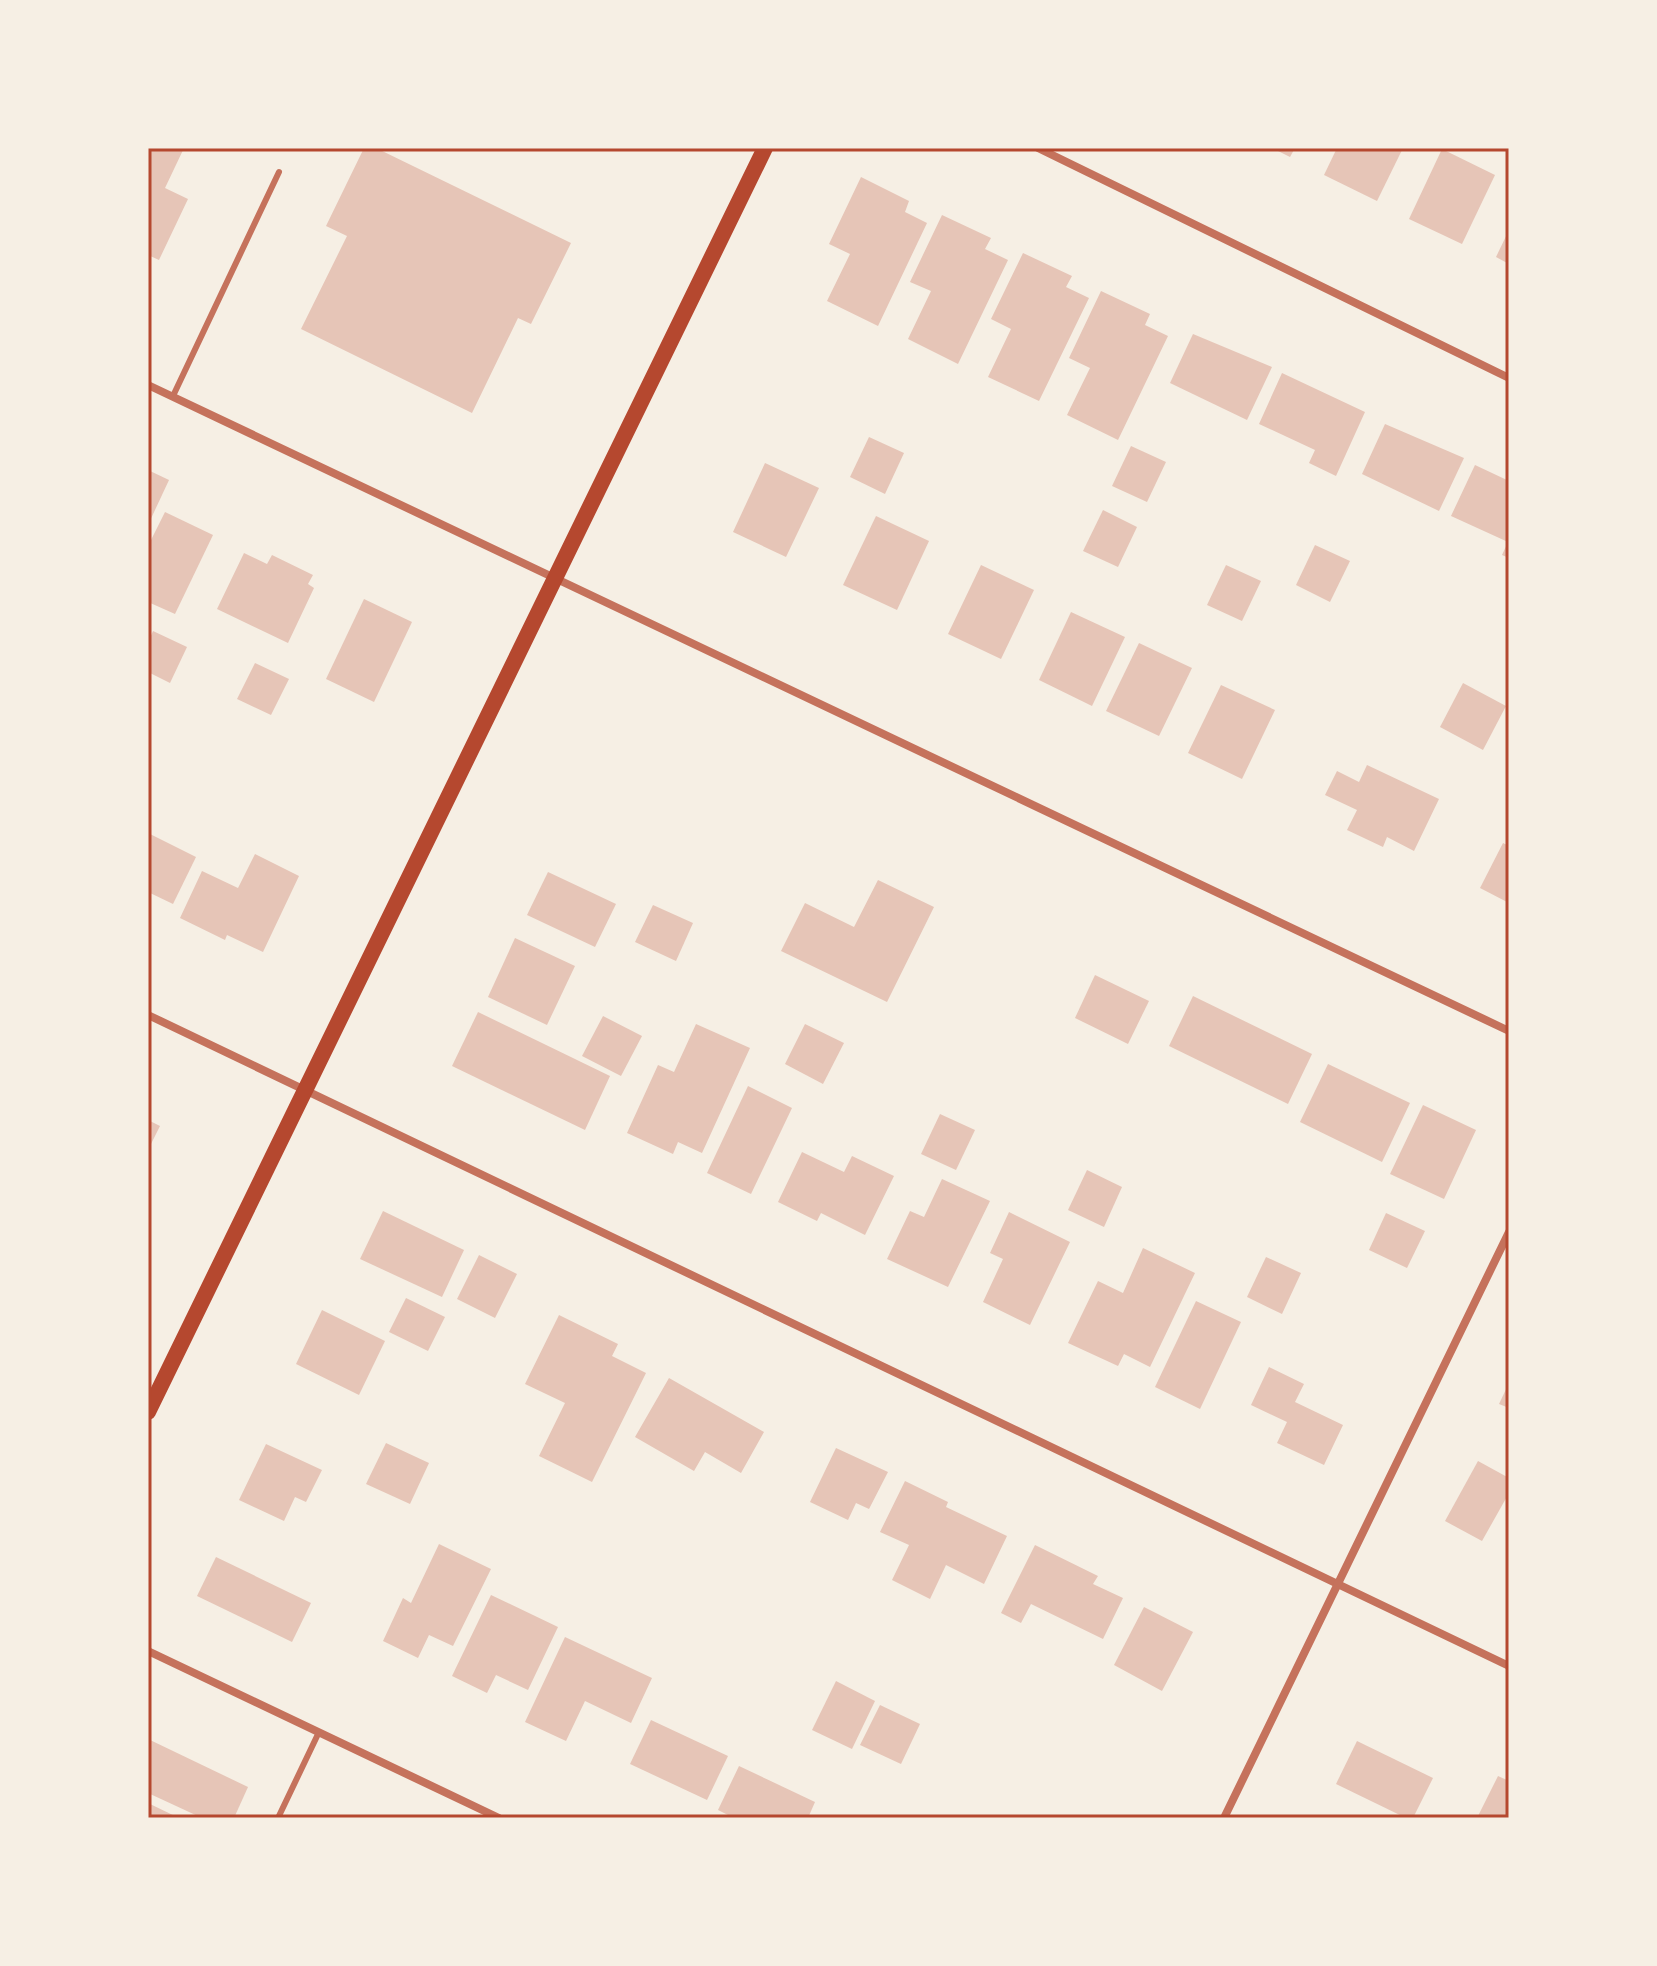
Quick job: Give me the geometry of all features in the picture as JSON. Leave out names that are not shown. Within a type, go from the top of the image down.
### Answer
[{"type":"main road","points":[[148,1412],[765,148]]},
{"type":"street","points":[[1038,148],[1509,378]]},
{"type":"street","points":[[148,385],[1509,1031]]},
{"type":"street","points":[[148,1015],[1509,1666]]},
{"type":"street","points":[[1224,1818],[1509,1232]]},
{"type":"street","points":[[148,1651],[499,1818]]},
{"type":"lane","points":[[173,396],[279,172]]},
{"type":"lane","points":[[278,1818],[319,1732]]},
{"type":"building","points":[[148,148],[184,148],[165,188],[188,199],[159,260],[148,255]]},
{"type":"building","points":[[364,148],[376,148],[571,243],[531,324],[518,318],[472,413],[301,329],[347,236],[326,226]]},
{"type":"building","points":[[1272,148],[1295,148],[1290,157]]},
{"type":"building","points":[[1337,148],[1403,148],[1377,201],[1324,175]]},
{"type":"building","points":[[1442,149],[1495,175],[1462,244],[1409,219]]},
{"type":"building","points":[[861,177],[909,201],[905,212],[927,223],[878,326],[827,301],[850,254],[829,244]]},
{"type":"building","points":[[942,215],[991,238],[985,249],[1008,260],[958,364],[908,339],[931,291],[910,282]]},
{"type":"building","points":[[1509,230],[1509,264],[1496,257]]},
{"type":"building","points":[[1023,253],[1072,276],[1066,287],[1089,298],[1039,401],[988,377],[1011,329],[991,319]]},
{"type":"building","points":[[1101,291],[1150,314],[1145,325],[1168,336],[1118,440],[1067,415],[1090,368],[1069,358]]},
{"type":"building","points":[[1193,334],[1272,367],[1247,420],[1170,383]]},
{"type":"building","points":[[1282,373],[1365,412],[1336,476],[1309,463],[1315,450],[1259,424]]},
{"type":"building","points":[[1385,424],[1464,458],[1439,511],[1362,474]]},
{"type":"building","points":[[869,437],[904,453],[885,494],[850,477]]},
{"type":"building","points":[[1131,446],[1166,462],[1147,502],[1112,486]]},
{"type":"building","points":[[765,463],[819,488],[786,557],[733,532]]},
{"type":"building","points":[[1475,465],[1509,481],[1509,558],[1502,555],[1508,542],[1451,516]]},
{"type":"building","points":[[148,470],[169,480],[148,525]]},
{"type":"building","points":[[1103,510],[1137,527],[1118,567],[1083,551]]},
{"type":"building","points":[[165,512],[213,535],[175,614],[148,602],[148,546]]},
{"type":"building","points":[[876,516],[929,541],[897,610],[843,585]]},
{"type":"building","points":[[1315,545],[1350,561],[1330,602],[1296,585]]},
{"type":"building","points":[[244,553],[267,564],[272,555],[313,575],[308,584],[314,588],[288,643],[217,609]]},
{"type":"building","points":[[981,565],[1034,590],[1001,659],[948,634]]},
{"type":"building","points":[[1226,565],[1261,581],[1242,621],[1207,605]]},
{"type":"building","points":[[364,599],[412,622],[374,702],[326,679]]},
{"type":"building","points":[[1071,612],[1125,637],[1092,706],[1039,680]]},
{"type":"building","points":[[153,631],[187,647],[170,683],[148,672],[148,642]]},
{"type":"building","points":[[1139,643],[1192,668],[1159,736],[1106,711]]},
{"type":"building","points":[[255,663],[289,679],[271,715],[237,699]]},
{"type":"building","points":[[1463,683],[1506,706],[1483,750],[1440,727]]},
{"type":"building","points":[[1221,685],[1275,710],[1242,779],[1188,753]]},
{"type":"building","points":[[1367,765],[1439,799],[1414,851],[1387,837],[1383,847],[1347,830],[1357,810],[1325,795],[1337,771],[1359,782]]},
{"type":"building","points":[[148,833],[196,857],[173,904],[148,892]]},
{"type":"building","points":[[1503,843],[1509,846],[1509,903],[1480,888]]},
{"type":"building","points":[[255,854],[299,876],[263,952],[227,935],[225,940],[180,918],[202,871],[238,888]]},
{"type":"building","points":[[548,872],[616,904],[595,947],[527,915]]},
{"type":"building","points":[[878,880],[934,907],[887,1002],[781,951],[805,903],[854,927]]},
{"type":"building","points":[[653,905],[693,923],[676,961],[635,942]]},
{"type":"building","points":[[515,938],[575,966],[547,1025],[488,997]]},
{"type":"building","points":[[1095,975],[1149,1001],[1128,1044],[1075,1018]]},
{"type":"building","points":[[1193,996],[1312,1054],[1288,1104],[1169,1046]]},
{"type":"building","points":[[478,1012],[610,1076],[585,1130],[452,1066]]},
{"type":"building","points":[[603,1016],[642,1036],[621,1076],[582,1056]]},
{"type":"building","points":[[696,1024],[750,1048],[702,1153],[678,1142],[673,1154],[627,1133],[658,1065],[674,1072]]},
{"type":"building","points":[[805,1024],[844,1043],[823,1084],[785,1064]]},
{"type":"building","points":[[1328,1064],[1410,1103],[1382,1162],[1300,1122]]},
{"type":"building","points":[[748,1086],[792,1108],[751,1194],[707,1173]]},
{"type":"building","points":[[1423,1105],[1476,1130],[1444,1199],[1390,1174]]},
{"type":"building","points":[[940,1114],[975,1130],[956,1170],[921,1154]]},
{"type":"building","points":[[148,1120],[160,1126],[148,1150]]},
{"type":"building","points":[[802,1152],[844,1172],[852,1156],[894,1176],[865,1235],[821,1213],[817,1221],[778,1202]]},
{"type":"building","points":[[1087,1170],[1122,1187],[1104,1227],[1068,1210]]},
{"type":"building","points":[[942,1179],[990,1201],[948,1287],[887,1259],[910,1211],[924,1217]]},
{"type":"building","points":[[383,1211],[464,1250],[442,1297],[360,1259]]},
{"type":"building","points":[[1009,1212],[1070,1242],[1030,1325],[983,1302],[1003,1259],[990,1253]]},
{"type":"building","points":[[1386,1213],[1425,1231],[1407,1268],[1369,1250]]},
{"type":"building","points":[[1143,1248],[1195,1273],[1150,1367],[1124,1354],[1118,1366],[1068,1343],[1098,1281],[1123,1293]]},
{"type":"building","points":[[479,1255],[517,1274],[495,1318],[457,1299]]},
{"type":"building","points":[[1266,1257],[1301,1273],[1282,1314],[1247,1297]]},
{"type":"building","points":[[406,1298],[445,1317],[428,1351],[389,1332]]},
{"type":"building","points":[[1196,1301],[1241,1322],[1200,1409],[1155,1387]]},
{"type":"building","points":[[322,1310],[385,1341],[359,1395],[296,1364]]},
{"type":"building","points":[[559,1315],[618,1344],[612,1356],[646,1373],[592,1482],[539,1456],[565,1403],[525,1384]]},
{"type":"building","points":[[1269,1367],[1304,1384],[1295,1402],[1343,1425],[1324,1465],[1277,1443],[1287,1422],[1251,1405]]},
{"type":"building","points":[[669,1378],[764,1432],[741,1473],[705,1452],[694,1471],[635,1437]]},
{"type":"building","points":[[1509,1383],[1509,1408],[1499,1404]]},
{"type":"building","points":[[386,1443],[429,1463],[410,1504],[366,1484]]},
{"type":"building","points":[[266,1444],[322,1470],[306,1502],[295,1497],[284,1521],[239,1500]]},
{"type":"building","points":[[836,1448],[888,1472],[869,1509],[856,1503],[848,1520],[810,1502]]},
{"type":"building","points":[[1478,1461],[1509,1478],[1509,1493],[1482,1541],[1445,1521]]},
{"type":"building","points":[[905,1481],[948,1502],[946,1507],[1007,1536],[984,1584],[946,1565],[930,1599],[892,1580],[909,1545],[880,1532]]},
{"type":"building","points":[[439,1544],[491,1569],[453,1646],[429,1635],[418,1658],[383,1641],[403,1598],[411,1603]]},
{"type":"building","points":[[1035,1545],[1098,1576],[1093,1584],[1123,1598],[1103,1639],[1031,1604],[1021,1623],[1001,1613]]},
{"type":"building","points":[[216,1557],[311,1603],[292,1642],[197,1596]]},
{"type":"building","points":[[491,1595],[558,1627],[528,1690],[496,1675],[487,1693],[452,1676]]},
{"type":"building","points":[[1144,1607],[1193,1632],[1162,1691],[1114,1665]]},
{"type":"building","points":[[565,1637],[652,1678],[631,1723],[585,1701],[566,1741],[525,1722]]},
{"type":"building","points":[[836,1681],[875,1701],[852,1749],[812,1730]]},
{"type":"building","points":[[880,1705],[920,1724],[901,1764],[860,1745]]},
{"type":"building","points":[[651,1720],[728,1756],[707,1800],[630,1764]]},
{"type":"building","points":[[148,1739],[248,1787],[234,1818],[202,1818],[148,1793]]},
{"type":"building","points":[[1357,1741],[1433,1778],[1413,1818],[1406,1818],[1336,1784]]},
{"type":"building","points":[[739,1766],[815,1802],[808,1818],[734,1818],[718,1810]]},
{"type":"building","points":[[1498,1776],[1509,1781],[1509,1818],[1477,1818]]},
{"type":"building","points":[[148,1803],[179,1818],[148,1818]]}]
